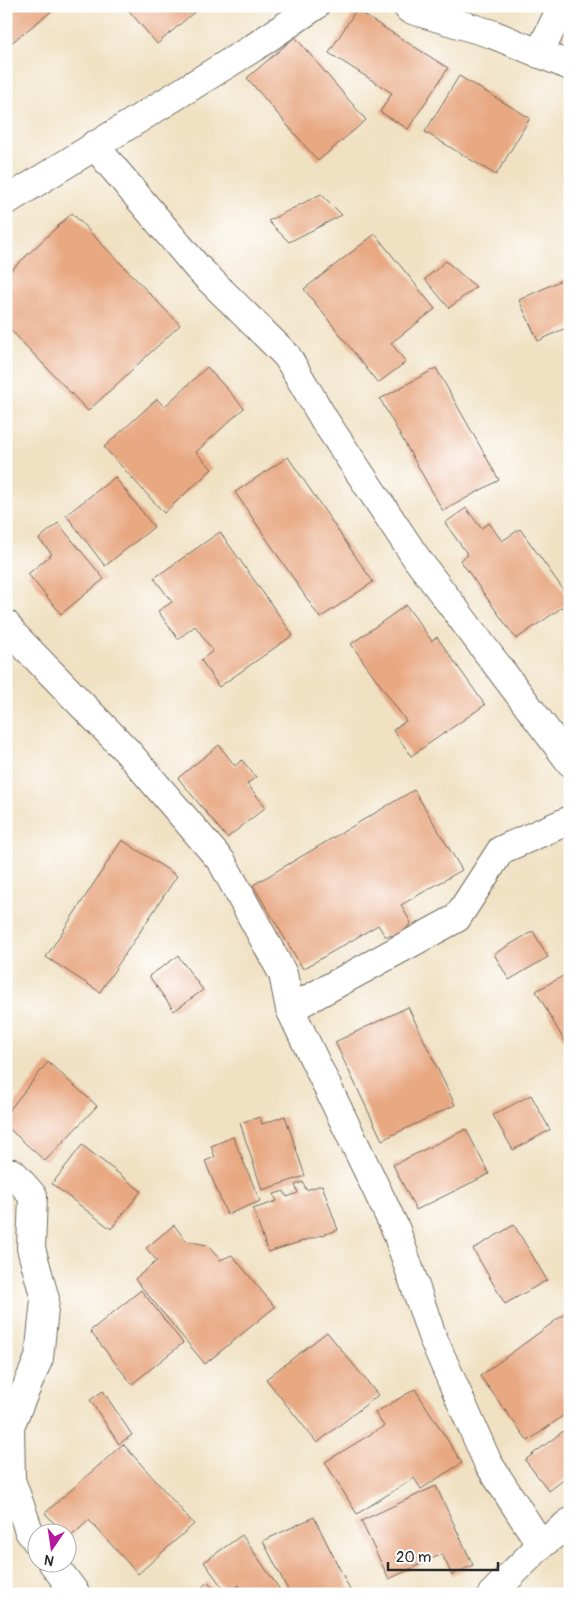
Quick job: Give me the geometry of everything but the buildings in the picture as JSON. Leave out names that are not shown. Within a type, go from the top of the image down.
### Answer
[{"type":"street","points":[[6,201],[253,48],[315,6]]},
{"type":"street","points":[[407,6],[409,9],[492,34],[570,66]]},
{"type":"street","points":[[540,54],[562,6]]},
{"type":"street","points":[[94,145],[198,267],[287,356],[325,422],[416,559],[570,762]]},
{"type":"street","points":[[6,624],[14,635],[127,751],[222,862],[283,974],[290,1009],[396,1230],[432,1336],[488,1463],[541,1545]]},
{"type":"street","points":[[290,1009],[457,918],[501,850],[570,820]]},
{"type":"street","points":[[12,1173],[34,1196],[31,1248],[45,1299],[39,1358],[8,1424],[14,1511],[28,1530]]},
{"type":"street","points":[[496,1593],[541,1545],[570,1522]]},
{"type":"street","points":[[60,1572],[76,1594]]}]
